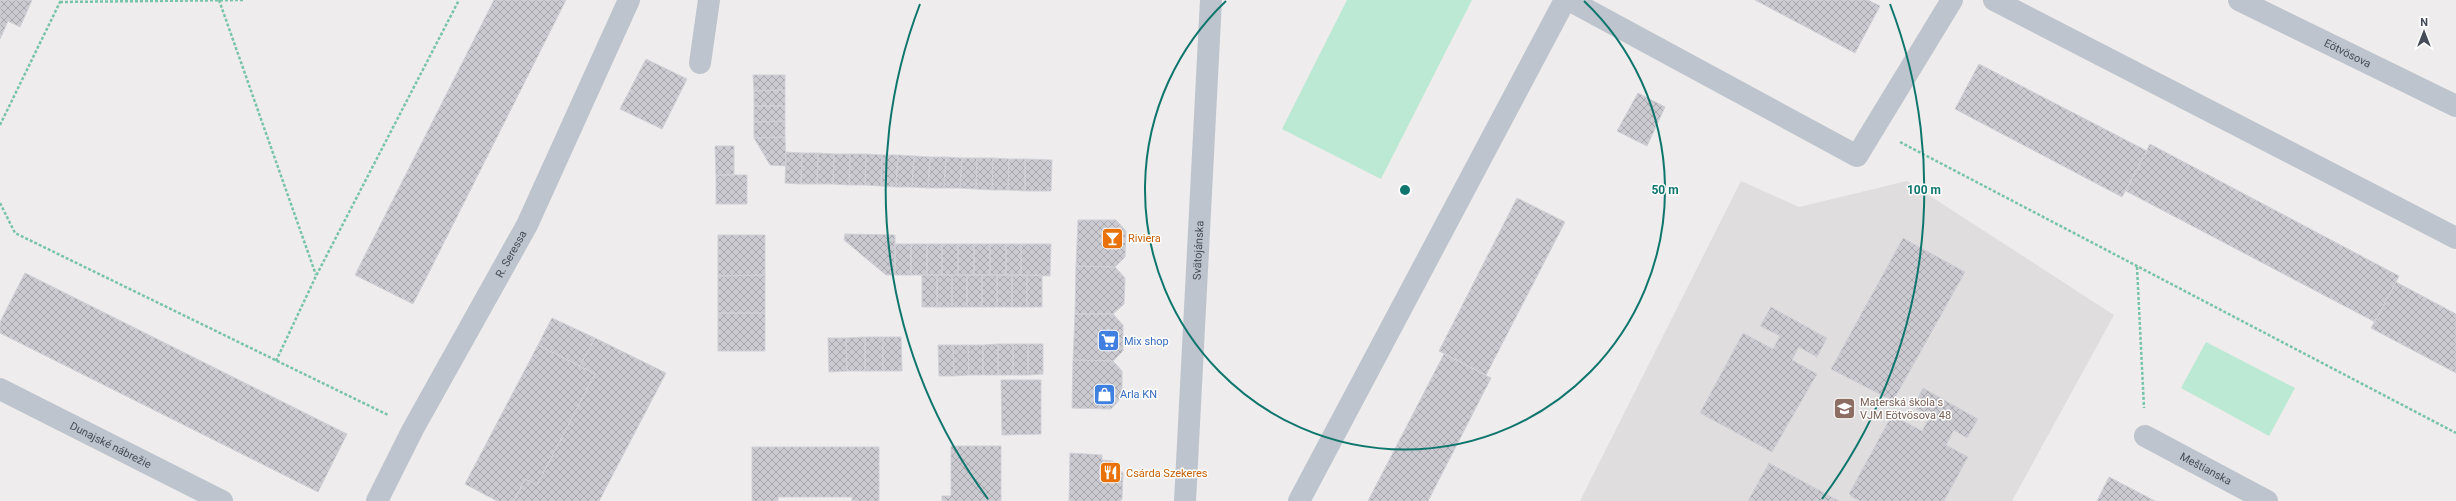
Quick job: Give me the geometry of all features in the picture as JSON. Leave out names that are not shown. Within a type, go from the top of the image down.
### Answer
[{"type":"street","name":"R. Seressa","points":[[377,501],[413,429],[527,225],[629,0]]},
{"type":"street","points":[[700,63],[709,0]]},
{"type":"street","name":"Svätojánska","points":[[1185,501],[1211,0]]},
{"type":"street","points":[[1299,501],[1565,0]]},
{"type":"street","points":[[1569,0],[1857,156],[1952,0]]},
{"type":"street","points":[[1994,0],[2456,238]]},
{"type":"street","name":"Eötvösova","points":[[2239,0],[2456,106]]},
{"type":"street","name":"Dunajské nábrežie","points":[[0,389],[222,501]]},
{"type":"street","name":"Meštianska","points":[[2145,436],[2267,501]]},
{"type":"path","points":[[219,0],[316,276]]},
{"type":"path","points":[[0,125],[60,1],[243,0]]},
{"type":"path","points":[[276,361],[316,276],[460,0]]},
{"type":"path","points":[[1873,128],[2456,433]]},
{"type":"path","points":[[0,203],[15,233],[413,429]]},
{"type":"path","points":[[2137,266],[2145,436]]},
{"type":"shaded area","name":"Materská škola s VJM Eötvösova 48","points":[[1741,181],[1799,207],[1907,181],[2114,315],[2012,501],[1580,501]]},
{"type":"green space","points":[[1347,0],[1472,0],[1381,179],[1282,129]]},
{"type":"green space","points":[[2206,342],[2295,388],[2269,436],[2181,388]]},
{"type":"building","points":[[0,0],[32,0],[20,27],[8,21],[0,39]]},
{"type":"building","points":[[494,0],[566,0],[413,304],[355,275]]},
{"type":"building","points":[[1755,0],[1868,0],[1880,6],[1855,53]]},
{"type":"building","points":[[646,59],[687,79],[662,129],[620,109]]},
{"type":"building","points":[[1979,64],[2147,151],[2122,197],[1955,109]]},
{"type":"building","points":[[753,75],[785,75],[785,90],[754,91]]},
{"type":"building","points":[[785,90],[785,106],[754,106],[754,91]]},
{"type":"building","points":[[1638,93],[1665,107],[1647,146],[1617,131]]},
{"type":"building","points":[[754,106],[785,106],[785,121],[754,122]]},
{"type":"building","points":[[785,121],[785,137],[754,138],[754,122]]},
{"type":"building","points":[[785,137],[786,166],[770,165],[754,138]]},
{"type":"building","points":[[2150,144],[2399,276],[2375,322],[2126,191]]},
{"type":"building","points":[[715,146],[734,146],[734,175],[716,175]]},
{"type":"building","points":[[786,152],[802,153],[801,184],[785,183]]},
{"type":"building","points":[[802,153],[818,153],[817,184],[801,184]]},
{"type":"building","points":[[818,153],[834,154],[833,184],[817,184]]},
{"type":"building","points":[[834,154],[850,154],[849,185],[833,184]]},
{"type":"building","points":[[850,154],[866,154],[865,185],[849,185]]},
{"type":"building","points":[[866,154],[882,155],[881,186],[865,185]]},
{"type":"building","points":[[882,155],[898,155],[896,187],[881,186]]},
{"type":"building","points":[[898,155],[914,156],[912,187],[896,187]]},
{"type":"building","points":[[914,156],[930,157],[928,188],[912,187]]},
{"type":"building","points":[[930,157],[946,157],[944,188],[928,188]]},
{"type":"building","points":[[946,157],[962,158],[960,188],[944,188]]},
{"type":"building","points":[[962,158],[977,158],[976,189],[960,188]]},
{"type":"building","points":[[977,158],[993,158],[992,190],[976,189]]},
{"type":"building","points":[[993,158],[1009,159],[1008,190],[992,190]]},
{"type":"building","points":[[1009,159],[1025,159],[1025,191],[1008,190]]},
{"type":"building","points":[[1025,159],[1052,160],[1051,191],[1025,191]]},
{"type":"building","points":[[716,175],[747,175],[747,204],[716,204]]},
{"type":"building","points":[[1517,198],[1565,222],[1486,375],[1439,351]]},
{"type":"building","points":[[1078,220],[1116,220],[1126,231],[1125,257],[1115,267],[1076,266]]},
{"type":"building","points":[[845,234],[895,235],[895,275],[886,275],[844,240]]},
{"type":"building","points":[[718,235],[765,235],[765,275],[718,276]]},
{"type":"building","points":[[1903,238],[1965,272],[1893,401],[1831,369]]},
{"type":"building","points":[[895,244],[911,244],[911,275],[895,275]]},
{"type":"building","points":[[911,244],[927,244],[927,275],[911,275]]},
{"type":"building","points":[[927,244],[942,244],[942,275],[927,275]]},
{"type":"building","points":[[942,244],[958,244],[958,275],[942,275]]},
{"type":"building","points":[[958,244],[974,244],[974,275],[958,275]]},
{"type":"building","points":[[974,244],[990,244],[990,275],[974,275]]},
{"type":"building","points":[[990,244],[1006,244],[1006,275],[990,275]]},
{"type":"building","points":[[1006,244],[1021,244],[1021,275],[1006,275]]},
{"type":"building","points":[[1021,244],[1051,244],[1050,276],[1021,275]]},
{"type":"building","points":[[1076,266],[1115,267],[1125,278],[1124,304],[1113,314],[1075,314]]},
{"type":"building","points":[[25,273],[347,434],[318,492],[0,333],[0,322]]},
{"type":"building","points":[[765,275],[765,313],[718,313],[718,276]]},
{"type":"building","points":[[922,275],[937,275],[937,307],[922,307]]},
{"type":"building","points":[[937,275],[952,275],[952,307],[937,307]]},
{"type":"building","points":[[952,275],[967,275],[967,307],[952,307]]},
{"type":"building","points":[[967,275],[982,275],[982,307],[967,307]]},
{"type":"building","points":[[982,275],[997,275],[997,307],[982,307]]},
{"type":"building","points":[[997,275],[1012,275],[1012,307],[997,307]]},
{"type":"building","points":[[1012,275],[1027,275],[1027,307],[1012,307]]},
{"type":"building","points":[[1027,275],[1042,275],[1042,307],[1027,307]]},
{"type":"building","points":[[2396,282],[2456,314],[2456,373],[2371,328]]},
{"type":"building","points":[[1771,307],[1827,338],[1817,357],[1799,347],[1792,360],[1817,374],[1772,452],[1700,413],[1743,333],[1773,349],[1780,336],[1760,326]]},
{"type":"building","points":[[718,313],[765,313],[765,351],[718,351]]},
{"type":"building","points":[[1075,314],[1113,314],[1123,325],[1123,351],[1113,361],[1073,360]]},
{"type":"building","points":[[552,318],[595,338],[580,366],[538,345]]},
{"type":"building","points":[[865,337],[883,337],[883,371],[865,371]]},
{"type":"building","points":[[865,337],[865,371],[847,371],[846,338]]},
{"type":"building","points":[[883,337],[901,337],[902,371],[883,371]]},
{"type":"building","points":[[595,338],[666,373],[599,501],[514,501],[525,479],[537,485],[595,374],[580,366]]},
{"type":"building","points":[[828,338],[846,338],[847,371],[829,372]]},
{"type":"building","points":[[998,344],[1013,344],[1013,375],[998,375]]},
{"type":"building","points":[[998,344],[998,375],[983,375],[983,345]]},
{"type":"building","points":[[1013,344],[1028,344],[1028,375],[1013,375]]},
{"type":"building","points":[[1028,344],[1043,344],[1043,374],[1028,375]]},
{"type":"building","points":[[538,345],[595,374],[537,485],[525,479],[514,501],[497,501],[465,484]]},
{"type":"building","points":[[938,345],[953,345],[954,376],[939,376]]},
{"type":"building","points":[[953,345],[968,345],[969,375],[954,376]]},
{"type":"building","points":[[968,345],[983,345],[983,375],[969,375]]},
{"type":"building","points":[[1444,354],[1491,378],[1428,501],[1368,501]]},
{"type":"building","points":[[1073,360],[1113,361],[1122,371],[1122,397],[1111,409],[1072,408]]},
{"type":"building","points":[[1001,380],[1041,380],[1041,434],[1002,435]]},
{"type":"building","points":[[1923,388],[1978,419],[1967,438],[1954,430],[1946,445],[1968,457],[1944,501],[1860,501],[1852,497],[1849,494],[1892,415],[1922,431],[1930,416],[1913,407]]},
{"type":"building","points":[[951,446],[1001,446],[1001,501],[942,501],[942,496],[951,496]]},
{"type":"building","points":[[752,447],[879,447],[879,501],[852,501],[852,497],[778,497],[778,501],[752,501]]},
{"type":"building","points":[[1070,453],[1102,455],[1102,460],[1113,461],[1123,473],[1122,499],[1120,501],[1069,501]]},
{"type":"building","points":[[1769,463],[1839,501],[1748,501]]},
{"type":"building","points":[[2109,477],[2155,501],[2097,501]]},
{"type":"place","name":"Riviera","points":[[1113,238]]},
{"type":"place","name":"Mix shop","points":[[1109,341]]},
{"type":"place","name":"Arla KN","points":[[1105,394]]},
{"type":"place","name":"Materská škola s VJM Eötvösova 48","points":[[1845,408]]},
{"type":"place","name":"Csárda Szekeres","points":[[1111,473]]}]
